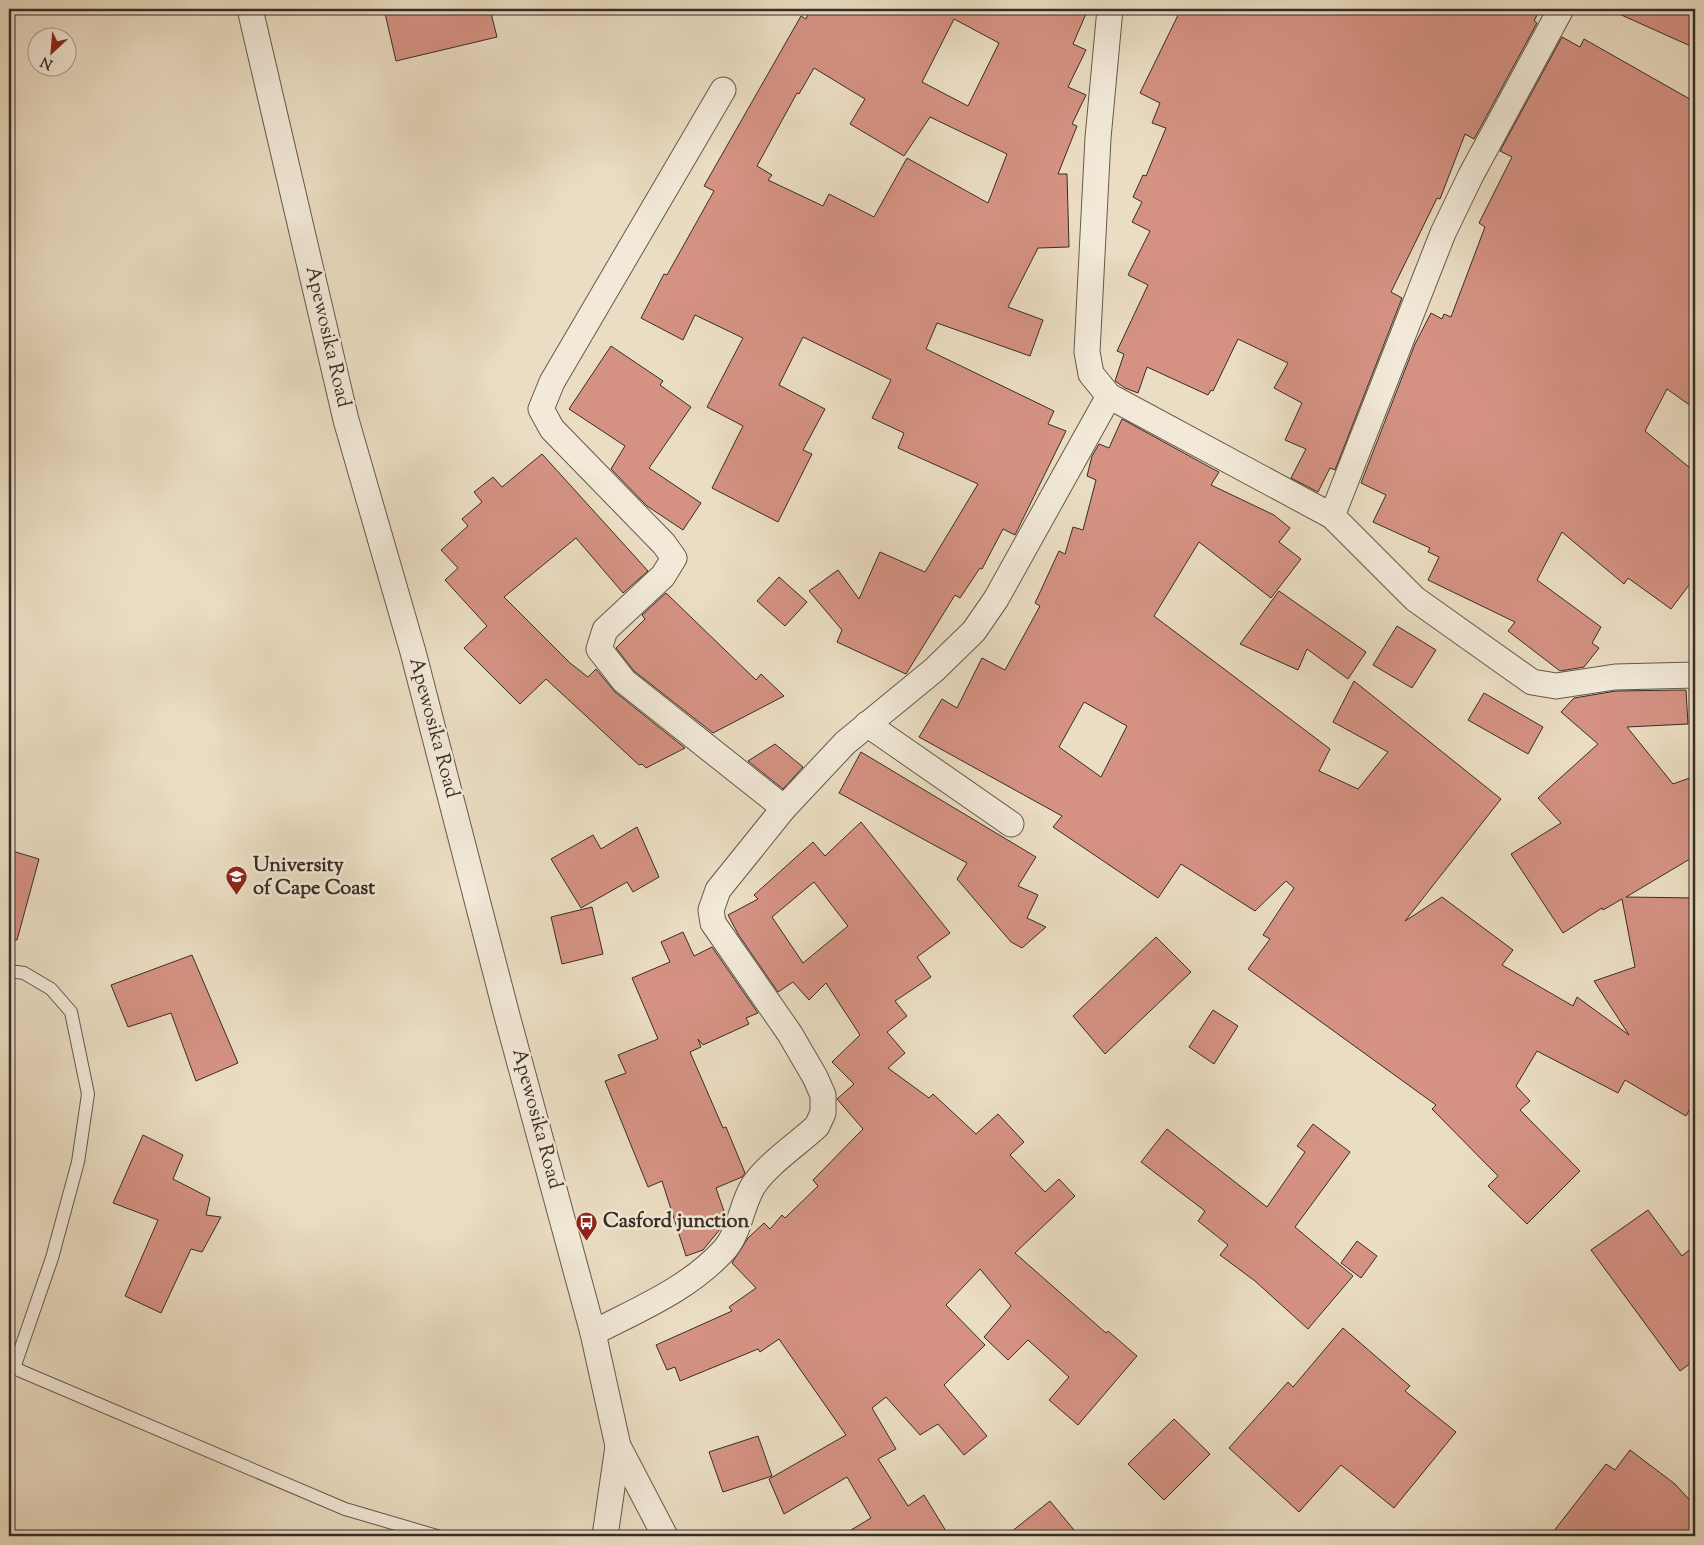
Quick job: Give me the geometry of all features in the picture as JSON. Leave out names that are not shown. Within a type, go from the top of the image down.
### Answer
[{"type":"street","name":"Apewosika Road","points":[[250,9],[346,420],[413,652],[506,1012],[593,1333],[618,1446],[665,1536]]},
{"type":"street","points":[[1110,9],[1098,138],[1087,352],[1091,374],[1110,396],[1332,516],[1415,599],[1532,682],[1556,686],[1615,677],[1695,675]]},
{"type":"street","points":[[1332,516],[1443,233],[1470,175],[1562,9]]},
{"type":"street","points":[[723,90],[552,382],[542,409],[552,429],[664,544],[674,558],[663,576],[606,630],[599,649],[624,681],[784,808]]},
{"type":"street","points":[[593,1333],[667,1295],[692,1279],[711,1262],[726,1247],[738,1226],[753,1186],[817,1126],[823,1113],[823,1095],[790,1034],[713,923],[712,910],[718,890],[784,808],[845,743],[934,670],[974,631],[996,599],[1110,396]]},
{"type":"street","points":[[867,724],[1011,824]]},
{"type":"street","name":"Apewosika Road","points":[[605,1536],[618,1446]]},
{"type":"lane","points":[[9,971],[24,973],[51,989],[71,1012],[88,1094],[78,1162],[52,1258],[11,1367],[345,1509],[437,1536]]},
{"type":"building","points":[[384,9],[490,9],[497,37],[396,61]]},
{"type":"building","points":[[810,9],[1088,9],[1073,44],[1086,50],[1068,87],[1086,95],[1072,124],[1077,126],[1058,174],[1067,174],[1069,247],[1038,248],[1008,307],[1043,320],[1030,356],[937,323],[926,349],[1054,411],[1048,424],[1066,431],[1015,535],[1003,529],[982,569],[980,568],[960,598],[955,595],[906,674],[837,642],[842,630],[809,591],[838,570],[859,599],[880,552],[925,572],[978,484],[898,448],[904,433],[872,418],[891,380],[803,337],[779,385],[825,409],[803,450],[812,454],[778,522],[712,488],[743,426],[707,407],[743,338],[695,315],[683,340],[641,318],[664,274],[667,275],[714,191],[704,186],[801,16],[806,19]],"holes":[[[954,19],[999,43],[968,106],[922,82]],[[814,68],[865,99],[850,124],[904,156],[930,117],[1007,154],[988,203],[907,158],[874,217],[829,194],[823,206],[768,180],[772,175],[757,166],[797,93],[799,94]]]},
{"type":"building","points":[[1181,9],[1540,9],[1534,21],[1537,23],[1474,139],[1465,134],[1440,199],[1437,198],[1391,292],[1402,298],[1335,470],[1330,468],[1318,492],[1291,478],[1306,449],[1285,440],[1302,403],[1274,388],[1288,363],[1238,339],[1213,391],[1211,390],[1208,395],[1147,367],[1138,393],[1125,388],[1115,381],[1124,354],[1117,351],[1148,285],[1128,275],[1150,231],[1132,222],[1142,202],[1133,197],[1143,175],[1146,176],[1166,128],[1152,123],[1160,103],[1140,93]]},
{"type":"building","points":[[1608,9],[1695,9],[1695,48]]},
{"type":"building","points":[[1562,37],[1580,47],[1584,39],[1695,102],[1695,409],[1667,389],[1645,431],[1695,472],[1695,577],[1671,609],[1628,578],[1624,584],[1562,532],[1537,580],[1601,627],[1592,643],[1599,648],[1584,667],[1560,671],[1508,631],[1515,622],[1428,580],[1439,557],[1428,552],[1430,548],[1373,522],[1386,495],[1361,483],[1415,344],[1431,313],[1442,319],[1444,314],[1451,317],[1485,227],[1479,223],[1512,157],[1500,151]]},
{"type":"building","points":[[611,346],[663,381],[660,385],[691,407],[649,468],[701,503],[683,530],[647,506],[611,469],[625,446],[569,409]]},
{"type":"building","points":[[1122,419],[1219,472],[1211,485],[1274,515],[1290,528],[1279,542],[1301,559],[1271,598],[1199,542],[1154,616],[1330,749],[1319,771],[1358,789],[1388,752],[1333,722],[1354,681],[1501,799],[1405,921],[1442,897],[1513,950],[1502,965],[1573,1006],[1577,997],[1629,1035],[1594,981],[1635,967],[1622,899],[1603,910],[1602,908],[1563,933],[1511,854],[1561,823],[1538,798],[1598,744],[1561,712],[1574,698],[1616,691],[1686,690],[1688,724],[1627,727],[1673,784],[1695,776],[1695,856],[1626,897],[1695,898],[1695,1100],[1686,1116],[1625,1080],[1618,1093],[1537,1051],[1516,1086],[1530,1101],[1520,1110],[1580,1171],[1527,1224],[1488,1186],[1498,1176],[1432,1109],[1436,1105],[1248,969],[1270,939],[1263,935],[1294,888],[1286,881],[1255,911],[1181,864],[1158,898],[1053,827],[1062,816],[919,737],[942,699],[957,708],[982,658],[1005,670],[1040,606],[1035,603],[1059,551],[1065,554],[1073,527],[1083,530],[1096,480],[1087,476],[1092,456],[1099,444],[1109,448]],"holes":[[[1084,702],[1127,726],[1101,777],[1059,747]]]},
{"type":"building","points":[[542,454],[648,571],[623,593],[576,538],[504,597],[570,663],[588,677],[596,669],[615,692],[685,748],[646,768],[642,764],[639,765],[546,679],[520,704],[464,648],[487,626],[445,580],[458,568],[441,550],[468,526],[462,519],[482,502],[474,492],[493,477],[502,487]]},
{"type":"building","points":[[779,577],[807,602],[785,626],[757,601]]},
{"type":"building","points":[[1279,591],[1366,652],[1348,679],[1307,649],[1298,670],[1240,644]]},
{"type":"building","points":[[666,593],[756,680],[761,674],[784,696],[713,733],[634,671],[616,648],[645,619],[642,615]]},
{"type":"building","points":[[1397,626],[1436,650],[1412,688],[1373,665]]},
{"type":"building","points":[[1484,693],[1543,727],[1528,754],[1468,720]]},
{"type":"building","points":[[775,744],[803,767],[783,789],[748,761]]},
{"type":"building","points":[[861,752],[1036,857],[1018,886],[1038,895],[1027,918],[1046,927],[1022,948],[1011,942],[957,879],[967,863],[839,793]]},
{"type":"building","points":[[861,822],[950,933],[917,957],[931,977],[895,1001],[907,1016],[887,1032],[905,1053],[888,1068],[929,1098],[933,1094],[976,1134],[998,1114],[1024,1142],[1010,1155],[1045,1192],[1059,1179],[1075,1196],[1015,1253],[1106,1333],[1108,1331],[1137,1356],[1078,1425],[1049,1400],[1069,1377],[1028,1340],[1008,1360],[984,1337],[1011,1306],[980,1269],[946,1305],[985,1345],[944,1385],[987,1436],[964,1455],[938,1424],[920,1435],[886,1397],[872,1408],[896,1449],[878,1459],[908,1506],[924,1495],[949,1536],[841,1536],[871,1518],[847,1477],[784,1514],[769,1479],[846,1435],[779,1339],[760,1352],[758,1349],[680,1381],[675,1367],[667,1370],[656,1345],[732,1311],[729,1307],[756,1288],[732,1263],[748,1238],[764,1223],[770,1229],[782,1215],[785,1218],[818,1186],[813,1180],[863,1129],[837,1099],[854,1084],[832,1062],[860,1035],[826,983],[809,1000],[793,982],[778,992],[738,934],[728,915],[758,899],[754,895],[813,842],[825,856]],"holes":[[[814,882],[848,926],[803,963],[772,917]]]},
{"type":"building","points":[[637,827],[659,877],[633,892],[627,882],[581,908],[551,859],[593,835],[601,849]]},
{"type":"building","points":[[9,850],[39,859],[17,940],[9,939]]},
{"type":"building","points":[[592,907],[603,954],[562,964],[551,917]]},
{"type":"building","points":[[683,932],[694,956],[712,947],[758,1013],[746,1018],[749,1024],[703,1045],[698,1039],[701,1047],[690,1052],[723,1128],[726,1127],[745,1173],[742,1177],[716,1188],[726,1217],[721,1228],[703,1250],[686,1256],[662,1181],[648,1187],[605,1081],[626,1073],[618,1055],[658,1039],[632,978],[670,962],[661,942]]},
{"type":"building","points":[[1156,937],[1191,972],[1105,1054],[1073,1016]]},
{"type":"building","points":[[192,955],[238,1063],[196,1081],[171,1013],[128,1027],[111,985]]},
{"type":"building","points":[[1213,1010],[1238,1026],[1214,1064],[1189,1047]]},
{"type":"building","points":[[1313,1124],[1350,1152],[1295,1227],[1353,1276],[1308,1329],[1255,1281],[1220,1255],[1228,1245],[1198,1221],[1205,1211],[1141,1162],[1167,1129],[1267,1207],[1305,1152],[1297,1146]]},
{"type":"building","points":[[143,1135],[183,1155],[173,1179],[210,1198],[206,1215],[221,1217],[202,1252],[191,1249],[161,1313],[125,1296],[158,1220],[113,1203]]},
{"type":"building","points":[[1648,1210],[1682,1256],[1695,1245],[1695,1360],[1680,1371],[1591,1250]]},
{"type":"building","points":[[1357,1241],[1377,1256],[1361,1278],[1341,1263]]},
{"type":"building","points":[[1343,1328],[1410,1386],[1405,1391],[1456,1432],[1394,1508],[1341,1465],[1299,1512],[1229,1448],[1288,1382],[1293,1387]]},
{"type":"building","points":[[1174,1419],[1210,1454],[1164,1500],[1128,1464]]},
{"type":"building","points":[[758,1436],[772,1476],[723,1492],[709,1452]]},
{"type":"building","points":[[1630,1450],[1675,1484],[1695,1506],[1695,1536],[1550,1536],[1606,1464],[1615,1470]]},
{"type":"building","points":[[1050,1501],[1079,1536],[1006,1536]]},
{"type":"place","name":"University of Cape Coast","points":[[237,896]]},
{"type":"place","name":"Casford junction","points":[[587,1241]]}]
